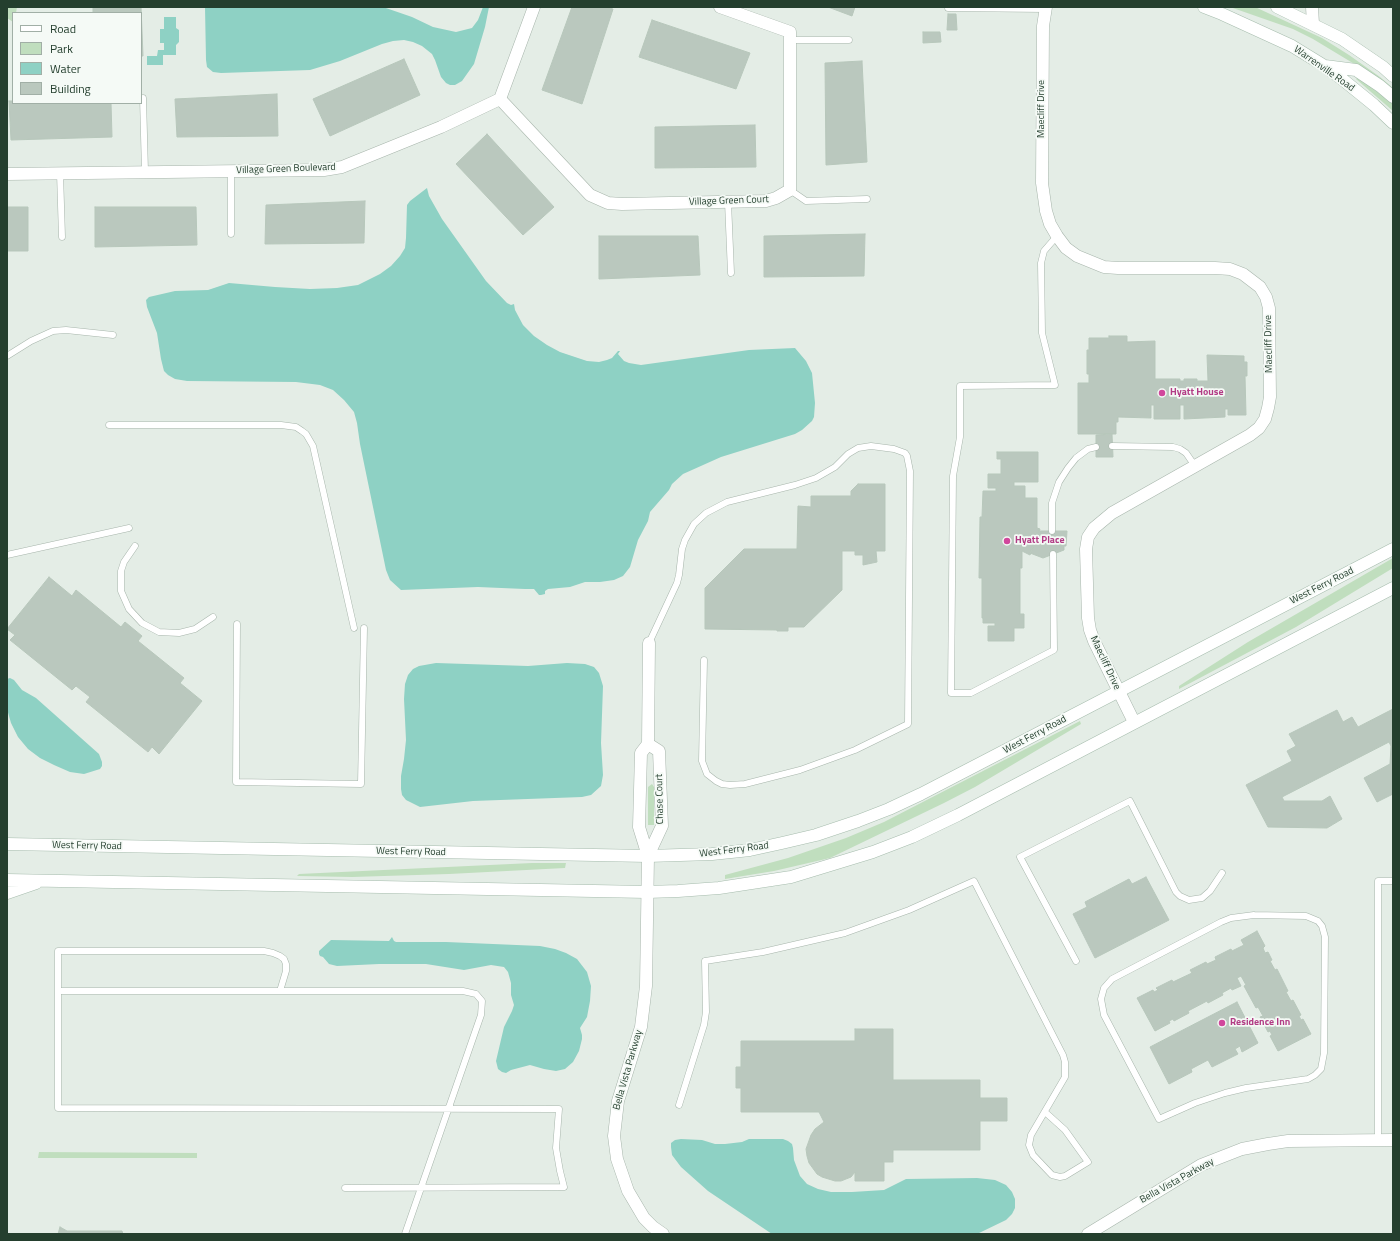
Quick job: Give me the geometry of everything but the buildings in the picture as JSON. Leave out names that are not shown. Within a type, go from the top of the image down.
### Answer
[{"type":"main road","points":[[500,99],[534,7]]},
{"type":"main road","points":[[720,7],[790,32],[790,190]]},
{"type":"main road","name":"Warrenville Road","points":[[1204,7],[1292,46],[1323,66],[1374,105],[1393,123]]},
{"type":"main road","points":[[1278,7],[1342,39],[1383,67],[1393,76]]},
{"type":"main road","points":[[1312,7],[1313,24]]},
{"type":"main road","name":"Maecliff Drive","points":[[1046,8],[1042,26],[1042,182],[1046,211],[1050,224],[1057,236],[1066,248],[1077,256],[1104,267],[1215,268],[1230,269],[1243,274],[1260,287],[1267,302],[1270,320],[1270,397],[1265,418],[1259,428],[1250,435],[1112,513],[1094,528],[1088,537],[1086,549],[1088,618],[1090,630],[1118,692],[1134,722]]},
{"type":"main road","points":[[1323,66],[1356,70],[1380,86],[1393,97]]},
{"type":"main road","name":"Village Green Boulevard","points":[[7,174],[324,170],[342,167],[441,127],[500,99]]},
{"type":"main road","name":"Village Green Court","points":[[500,99],[590,195],[608,203],[766,201],[776,198],[790,190]]},
{"type":"main road","name":"West Ferry Road","points":[[7,844],[648,856],[712,854],[750,850],[816,835],[889,809],[927,791],[1393,549]]},
{"type":"main road","points":[[7,880],[646,892],[719,888],[784,878],[832,866],[912,837],[958,815],[1393,588]]},
{"type":"main road","name":"Chase Court","points":[[646,892],[648,856],[639,827],[640,753],[648,744],[649,643]]},
{"type":"main road","name":"Chase Court","points":[[648,744],[659,752],[662,826],[648,856]]},
{"type":"main road","points":[[7,835],[23,844]]},
{"type":"main road","points":[[7,893],[45,881]]},
{"type":"main road","name":"Bella Vista Parkway","points":[[646,892],[646,986],[643,1013],[637,1042],[618,1102],[614,1136],[617,1159],[628,1192],[644,1218],[663,1234]]},
{"type":"main road","name":"Bella Vista Parkway","points":[[1088,1234],[1201,1165],[1242,1149],[1288,1141],[1393,1140]]},
{"type":"lane","points":[[948,8],[1046,8]]},
{"type":"lane","points":[[790,40],[849,40]]},
{"type":"lane","points":[[143,98],[144,172]]},
{"type":"lane","points":[[231,171],[231,234]]},
{"type":"lane","points":[[60,174],[62,237]]},
{"type":"lane","points":[[790,190],[806,201],[867,199]]},
{"type":"lane","points":[[728,202],[731,273]]},
{"type":"lane","points":[[1053,554],[1054,650],[971,693],[951,693],[953,476],[960,437],[960,386],[1055,385],[1042,333],[1041,262],[1044,251],[1057,236]]},
{"type":"lane","points":[[7,356],[31,341],[53,331],[66,330],[113,335]]},
{"type":"lane","points":[[109,425],[281,425],[296,427],[302,431],[310,439],[314,451],[354,628]]},
{"type":"lane","points":[[649,643],[677,583],[682,549],[685,540],[694,524],[706,513],[727,502],[795,485],[816,478],[835,467],[848,454],[858,448],[871,446],[894,449],[905,453],[910,471],[908,724],[855,750],[800,770],[745,784],[722,784],[707,774],[702,761],[704,660]]},
{"type":"lane","points":[[1112,446],[1173,447],[1180,449],[1186,454],[1195,466]]},
{"type":"lane","points":[[1052,531],[1052,503],[1059,482],[1076,458],[1088,449],[1096,447]]},
{"type":"lane","points":[[7,555],[128,528]]},
{"type":"lane","points":[[135,546],[124,562],[121,571],[121,591],[129,608],[142,623],[159,632],[179,633],[195,629],[213,617]]},
{"type":"lane","points":[[237,624],[236,782],[361,784],[364,628]]},
{"type":"lane","points":[[1076,961],[1020,857],[1130,801],[1176,892],[1180,896],[1189,900],[1202,898],[1210,891],[1222,873]]},
{"type":"lane","points":[[679,1106],[703,1030],[706,1012],[705,961],[762,952],[845,933],[880,922],[915,908],[974,881],[1063,1055],[1065,1062],[1064,1077],[1029,1140],[1030,1150],[1052,1175],[1060,1177],[1064,1176],[1088,1162],[1065,1130],[1045,1112]]},
{"type":"lane","points":[[1378,1140],[1378,881],[1393,881]]},
{"type":"lane","points":[[1254,915],[1306,916],[1318,922],[1322,926],[1325,937],[1324,1052],[1320,1069],[1315,1075],[1308,1079],[1262,1085],[1226,1093],[1195,1103],[1159,1119],[1104,1015],[1101,999],[1107,982],[1231,918],[1254,915]]},
{"type":"lane","points":[[280,991],[286,971],[286,964],[280,956],[264,951],[58,951],[58,1108],[559,1109],[556,1148],[564,1187],[345,1188]]},
{"type":"lane","points":[[58,991],[463,991],[476,994],[482,1002],[481,1015],[405,1234]]},
{"type":"green space","points":[[7,7],[17,7],[16,12],[12,12],[12,21],[7,18]]},
{"type":"green space","points":[[1230,7],[1255,7],[1322,38],[1380,77],[1393,88],[1393,91],[1361,68],[1313,39],[1293,29]]},
{"type":"green space","points":[[1358,77],[1393,104],[1393,111],[1356,79]]},
{"type":"green space","points":[[1393,558],[1393,568],[1296,627],[1179,689],[1179,686],[1248,642]]},
{"type":"green space","points":[[1080,721],[1081,724],[975,787],[830,858],[774,871],[725,879],[725,875],[788,858],[846,838],[884,822]]},
{"type":"green space","points":[[652,784],[654,787],[654,825],[648,825],[648,787]]},
{"type":"green space","points":[[532,863],[566,863],[565,868],[449,874],[352,877],[297,876],[299,874]]},
{"type":"green space","points":[[39,1152],[197,1153],[197,1158],[38,1158]]},
{"type":"water","points":[[205,7],[383,7],[412,17],[433,27],[456,32],[472,28],[478,20],[483,7],[489,7],[485,27],[474,64],[462,81],[455,85],[450,85],[441,77],[432,54],[422,46],[404,40],[382,44],[340,61],[310,70],[213,72],[207,67],[206,60]]},
{"type":"water","points":[[164,17],[176,17],[176,28],[179,30],[179,42],[176,45],[176,55],[163,55],[163,65],[147,65],[147,56],[157,56],[158,50],[164,50],[164,43],[160,43],[160,29],[164,29]]},
{"type":"water","points":[[427,188],[429,196],[442,219],[486,281],[507,303],[511,305],[514,304],[515,310],[523,325],[534,336],[547,345],[560,352],[587,361],[599,362],[612,358],[618,351],[620,351],[618,354],[624,361],[641,365],[749,350],[795,348],[806,361],[812,373],[815,403],[814,417],[812,421],[795,434],[721,457],[683,474],[672,484],[669,490],[650,512],[648,521],[638,540],[630,567],[623,576],[614,580],[585,582],[570,587],[548,589],[545,591],[545,594],[541,595],[539,595],[534,589],[478,587],[401,590],[390,580],[386,570],[357,423],[354,412],[344,400],[333,390],[320,385],[296,382],[187,381],[175,379],[164,371],[157,333],[147,307],[146,300],[149,297],[175,291],[208,290],[229,283],[310,289],[337,288],[358,285],[380,274],[391,266],[400,256],[405,248],[407,205]]},
{"type":"water","points":[[436,663],[528,666],[567,663],[585,664],[594,667],[599,673],[603,686],[601,743],[603,775],[601,786],[591,795],[582,797],[473,801],[420,807],[406,800],[402,795],[401,789],[401,776],[406,740],[404,699],[405,684],[408,675],[413,669],[419,666]]},
{"type":"water","points":[[10,678],[14,680],[22,690],[36,698],[99,754],[102,762],[100,769],[84,774],[70,772],[40,758],[28,749],[18,737],[11,723],[7,709],[7,679]]},
{"type":"water","points":[[392,937],[396,942],[446,942],[540,946],[555,949],[577,959],[587,972],[591,986],[587,1017],[580,1028],[582,1039],[579,1051],[573,1062],[565,1069],[556,1071],[530,1065],[511,1070],[506,1073],[498,1069],[496,1061],[504,1027],[514,1005],[511,995],[511,983],[508,972],[504,967],[491,965],[464,970],[426,964],[337,966],[329,964],[319,954],[319,951],[331,940],[389,941]]},
{"type":"water","points":[[749,1139],[783,1139],[792,1144],[794,1160],[800,1176],[807,1184],[818,1189],[831,1192],[884,1190],[906,1179],[977,1178],[995,1180],[1006,1185],[1012,1192],[1015,1199],[1015,1208],[1006,1220],[977,1234],[772,1234],[708,1191],[681,1167],[672,1155],[671,1143],[675,1140],[702,1140],[715,1144],[725,1144],[742,1142]]},
{"type":"place","name":"Hyatt House","points":[[1162,393]]},
{"type":"place","name":"Hyatt Place","points":[[1007,541]]},
{"type":"place","name":"Residence Inn","points":[[1222,1023]]}]
